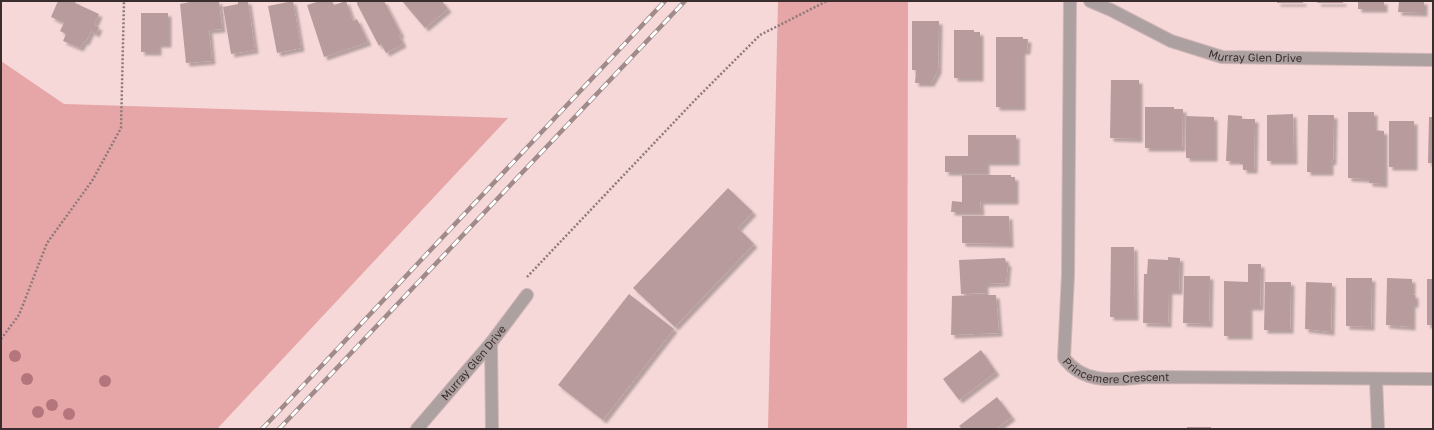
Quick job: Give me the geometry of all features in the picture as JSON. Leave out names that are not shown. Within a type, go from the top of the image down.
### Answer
[{"type":"street","name":"Princemere Crescent","points":[[1070,1],[1068,275],[1064,358],[1072,368],[1086,375],[1107,380],[1148,377],[1433,379]]},
{"type":"street","name":"Murray Glen Drive","points":[[1090,1],[1112,10],[1171,41],[1222,57],[1433,60]]},
{"type":"street","name":"Murray Glen Drive","points":[[417,429],[491,343],[527,295]]},
{"type":"street","points":[[491,343],[492,429]]},
{"type":"street","points":[[1376,379],[1378,429]]},
{"type":"path","points":[[1,339],[18,315],[47,243],[92,181],[121,128],[124,1]]},
{"type":"path","points":[[527,295],[520,284],[696,98],[760,34],[827,1]]},
{"type":"shaded area","points":[[778,1],[908,1],[907,429],[768,429]]},
{"type":"shaded area","points":[[1,61],[64,104],[508,118],[217,429],[1,429]]},
{"type":"building","points":[[58,1],[77,1],[75,3],[99,14],[94,25],[99,27],[96,34],[91,31],[86,42],[84,41],[80,48],[63,41],[66,34],[60,31],[64,23],[51,17]]},
{"type":"building","points":[[194,1],[219,1],[222,29],[209,30],[212,61],[186,63],[180,4]]},
{"type":"building","points":[[248,1],[255,50],[231,54],[223,7],[238,4],[238,2]]},
{"type":"building","points":[[293,1],[301,48],[277,53],[268,6]]},
{"type":"building","points":[[320,1],[332,1],[334,5],[346,1],[353,21],[357,19],[368,42],[324,57],[307,5]]},
{"type":"building","points":[[357,1],[384,1],[401,34],[399,35],[403,44],[386,53],[381,44],[379,46],[357,4]]},
{"type":"building","points":[[402,1],[442,1],[448,9],[425,28]]},
{"type":"building","points":[[1277,1],[1303,1],[1303,3],[1277,3]]},
{"type":"building","points":[[1318,1],[1343,1],[1343,3],[1317,3]]},
{"type":"building","points":[[1358,1],[1384,1],[1384,9],[1358,9]]},
{"type":"building","points":[[1399,1],[1424,1],[1424,13],[1398,12]]},
{"type":"building","points":[[141,13],[168,13],[168,44],[158,44],[158,52],[141,52]]},
{"type":"building","points":[[912,21],[939,21],[938,70],[931,83],[915,83],[916,70],[912,70]]},
{"type":"building","points":[[954,30],[974,30],[974,32],[980,32],[980,78],[954,78]]},
{"type":"building","points":[[996,37],[1023,37],[1023,39],[1028,39],[1027,51],[1022,51],[1022,107],[996,107]]},
{"type":"building","points":[[1111,80],[1139,80],[1139,139],[1110,138]]},
{"type":"building","points":[[1145,107],[1174,107],[1174,109],[1183,109],[1182,148],[1145,148]]},
{"type":"building","points":[[1348,112],[1374,112],[1374,130],[1384,131],[1384,184],[1369,183],[1369,179],[1348,178]]},
{"type":"building","points":[[1293,114],[1294,161],[1267,161],[1267,115]]},
{"type":"building","points":[[1228,115],[1242,116],[1242,119],[1255,119],[1254,170],[1243,170],[1243,164],[1240,164],[1240,161],[1226,161]]},
{"type":"building","points":[[1308,115],[1334,115],[1333,161],[1330,162],[1330,172],[1307,172]]},
{"type":"building","points":[[1186,116],[1214,117],[1214,158],[1186,158]]},
{"type":"building","points":[[1429,117],[1433,117],[1433,163],[1428,163]]},
{"type":"building","points":[[1389,121],[1414,121],[1414,167],[1389,167]]},
{"type":"building","points":[[968,135],[1016,135],[1016,162],[986,162],[986,172],[945,172],[945,156],[968,156]]},
{"type":"building","points":[[962,175],[1011,175],[1011,177],[1015,177],[1015,201],[980,201],[981,212],[951,212],[952,201],[962,202]]},
{"type":"building","points":[[728,188],[753,212],[738,228],[754,244],[675,327],[633,288]]},
{"type":"building","points":[[962,216],[1009,216],[1010,244],[962,243]]},
{"type":"building","points":[[1111,247],[1134,247],[1135,317],[1110,317]]},
{"type":"building","points":[[1168,257],[1180,258],[1179,291],[1169,291],[1168,324],[1143,323],[1144,274],[1147,274],[1148,259],[1168,260]]},
{"type":"building","points":[[1005,258],[1006,263],[1008,263],[1006,283],[985,284],[985,293],[961,294],[959,260]]},
{"type":"building","points":[[1248,264],[1261,264],[1260,307],[1249,307],[1249,336],[1224,336],[1224,281],[1248,282]]},
{"type":"building","points":[[1184,276],[1210,276],[1209,324],[1183,323]]},
{"type":"building","points":[[1346,278],[1372,278],[1371,327],[1346,326]]},
{"type":"building","points":[[1387,278],[1412,279],[1412,294],[1415,295],[1415,304],[1412,304],[1412,327],[1386,325]]},
{"type":"building","points":[[1427,279],[1433,279],[1433,325],[1427,325]]},
{"type":"building","points":[[1265,282],[1291,282],[1290,330],[1264,330]]},
{"type":"building","points":[[1306,282],[1332,283],[1331,332],[1305,329]]},
{"type":"building","points":[[629,294],[674,329],[603,420],[558,385]]},
{"type":"building","points":[[996,295],[999,333],[951,335],[952,296]]},
{"type":"building","points":[[981,350],[996,372],[959,400],[943,379]]},
{"type":"building","points":[[997,397],[1012,417],[996,429],[962,429],[959,426]]},
{"type":"building","points":[[1187,427],[1211,427],[1211,429],[1187,429]]},
{"type":"railway","points":[[262,429],[665,1]]},
{"type":"railway","points":[[279,429],[685,1]]}]
